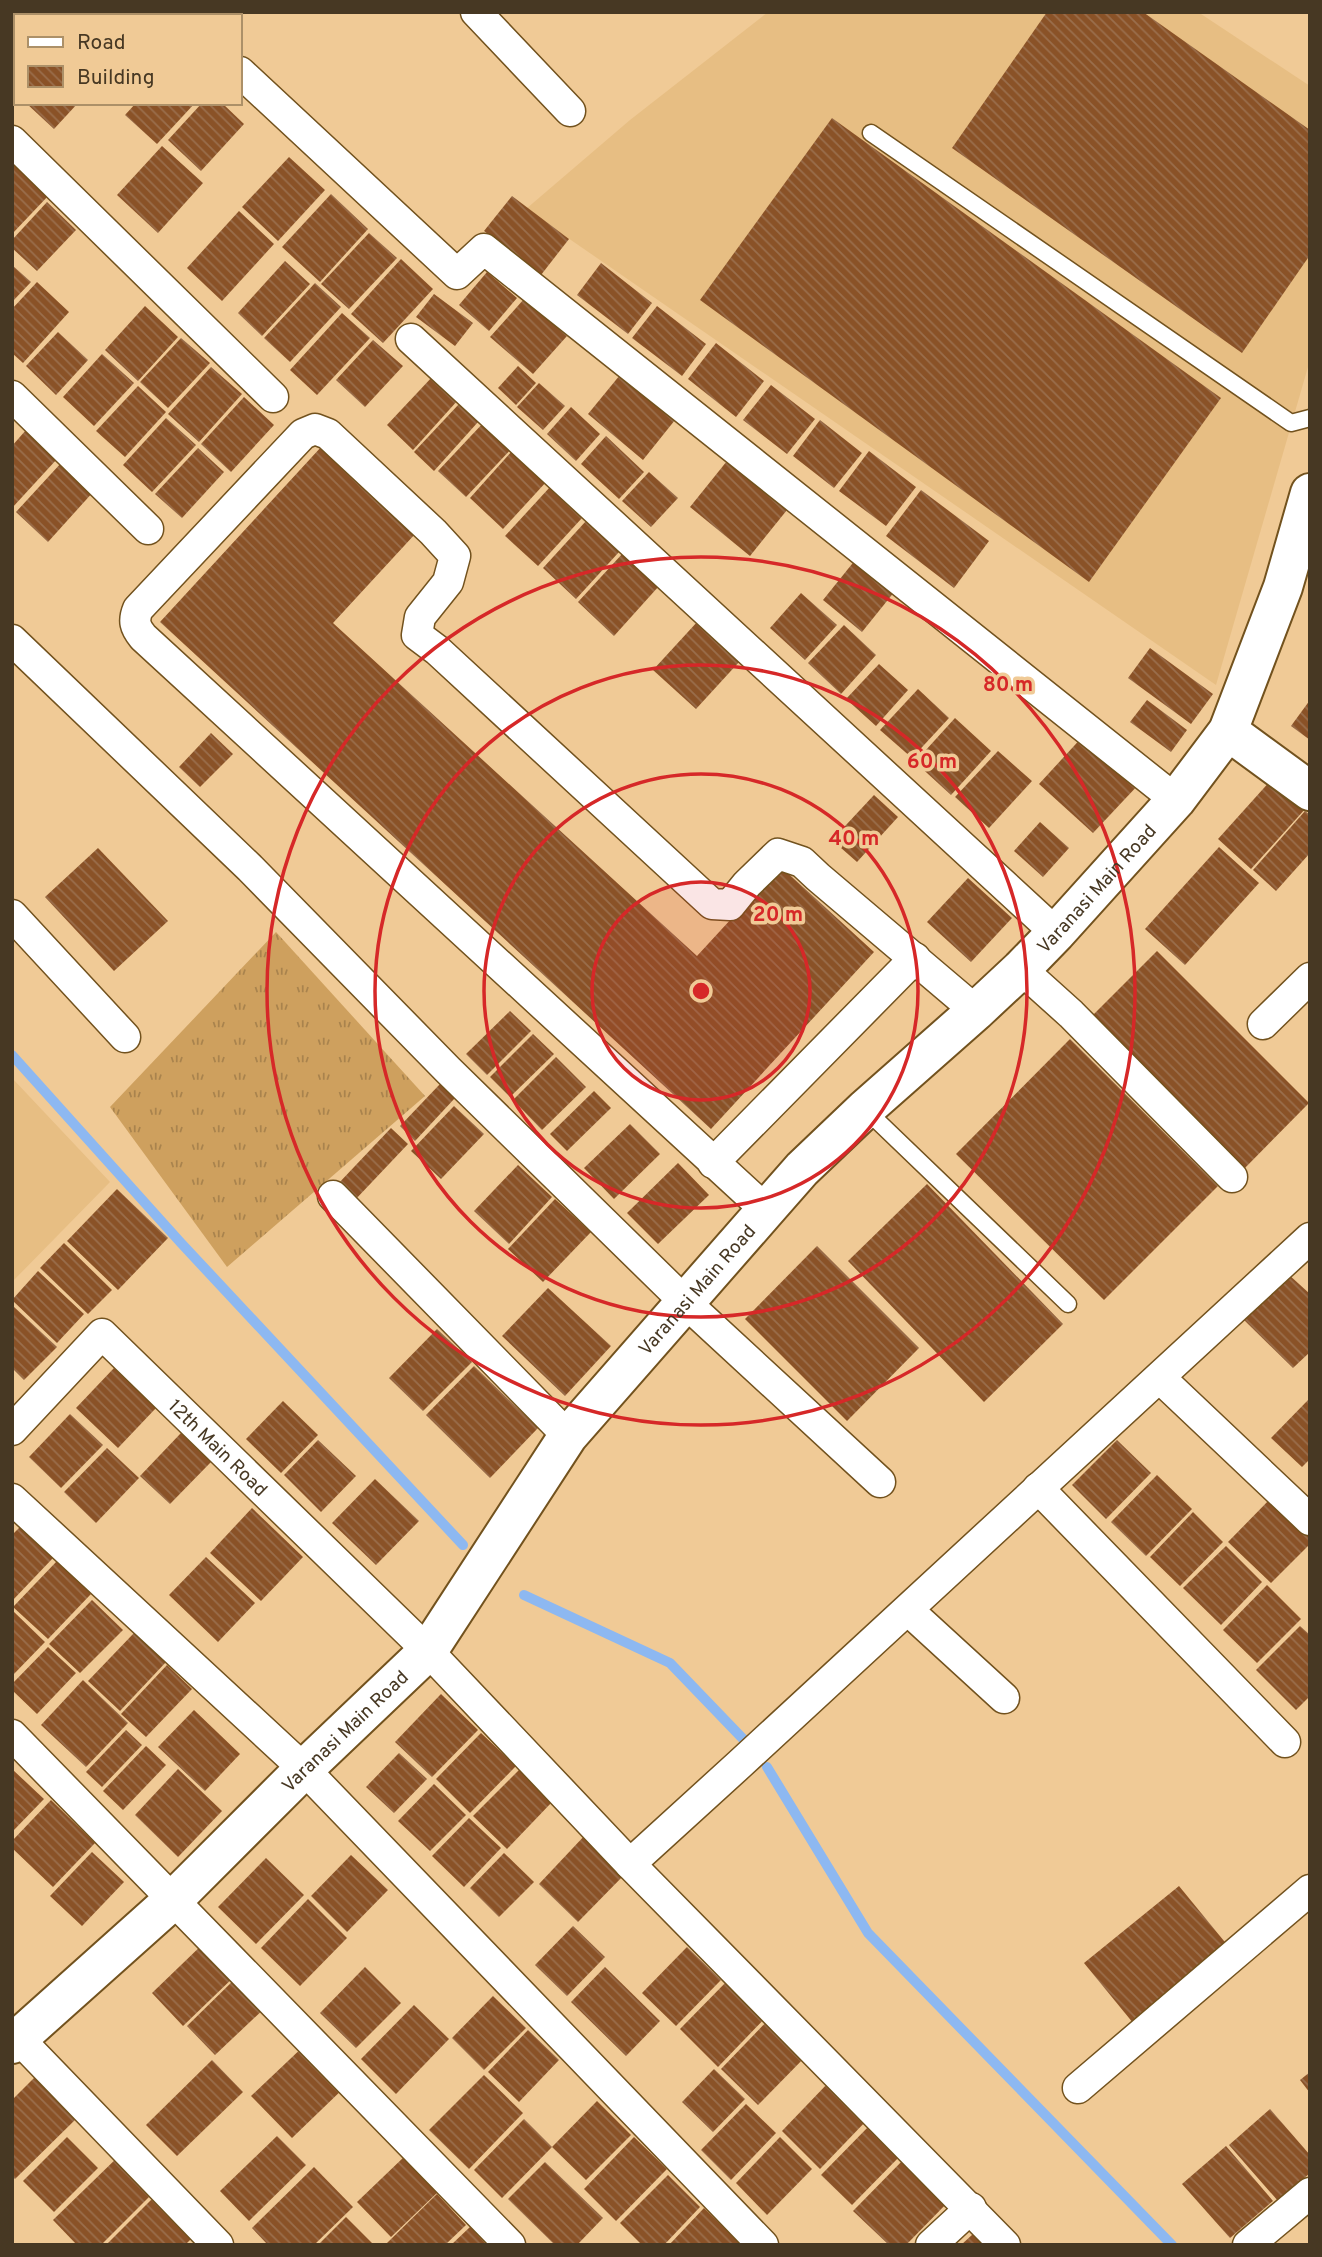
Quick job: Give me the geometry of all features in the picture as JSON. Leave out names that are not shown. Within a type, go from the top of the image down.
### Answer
[{"type":"street","points":[[476,12],[570,111]]},
{"type":"street","points":[[242,74],[457,274],[484,249],[1176,800]]},
{"type":"street","points":[[12,141],[273,397]]},
{"type":"street","points":[[411,339],[1056,933]]},
{"type":"street","points":[[12,396],[148,528]]},
{"type":"street","points":[[766,1210],[153,646],[136,627],[138,609],[303,434],[315,429],[328,434],[433,532],[454,556],[449,582],[420,617],[418,635],[712,904],[730,905],[778,854],[802,862],[976,1011]]},
{"type":"street","name":"Varanasi Main Road","points":[[15,2041],[173,1900],[304,1769],[428,1651],[568,1436],[802,1169],[1021,969],[1176,800],[1228,731],[1283,587],[1310,493]]},
{"type":"street","points":[[12,640],[250,868],[448,1070],[686,1303],[880,1482]]},
{"type":"street","points":[[1228,731],[1310,791]]},
{"type":"street","points":[[12,915],[125,1037]]},
{"type":"street","points":[[713,1163],[915,958]]},
{"type":"street","points":[[1021,969],[1071,1014],[1232,1177]]},
{"type":"street","points":[[1263,1024],[1310,978]]},
{"type":"street","points":[[333,1196],[568,1436]]},
{"type":"street","points":[[631,1864],[909,1611],[1038,1488],[1305,1252]]},
{"type":"street","name":"12th Main Road","points":[[12,1430],[102,1334],[428,1651]]},
{"type":"street","points":[[1160,1378],[1310,1520]]},
{"type":"street","points":[[1038,1488],[1285,1742]]},
{"type":"street","points":[[12,1499],[304,1769],[763,2245]]},
{"type":"street","points":[[909,1611],[1004,1698]]},
{"type":"street","points":[[428,1651],[631,1864],[1005,2245]]},
{"type":"street","points":[[12,1735],[510,2245]]},
{"type":"street","points":[[1078,2088],[1310,1890]]},
{"type":"street","points":[[15,2041],[218,2245]]},
{"type":"street","points":[[1248,2245],[1310,2193]]},
{"type":"street","points":[[931,2245],[971,2208]]},
{"type":"lane","points":[[871,133],[1291,423],[1310,418]]},
{"type":"lane","points":[[865,1109],[1068,1304]]},
{"type":"shaded area","points":[[768,12],[1198,12],[1310,86],[1310,360],[1216,685],[526,209],[630,120]]},
{"type":"shaded area","points":[[12,1078],[110,1182],[12,1282]]},
{"type":"green space","points":[[276,932],[425,1096],[227,1267],[110,1107]]},
{"type":"building","points":[[38,12],[89,12],[88,14]]},
{"type":"building","points":[[143,12],[144,14],[98,14]]},
{"type":"building","points":[[1047,12],[1143,12],[1310,130],[1310,255],[1242,353],[952,148]]},
{"type":"building","points":[[14,26],[14,94],[12,92]]},
{"type":"building","points":[[28,105],[76,105],[54,129]]},
{"type":"building","points":[[134,105],[193,105],[157,144],[125,115]]},
{"type":"building","points":[[200,105],[224,105],[244,124],[201,171],[168,140]]},
{"type":"building","points":[[832,118],[1221,398],[1089,582],[700,300]]},
{"type":"building","points":[[162,146],[203,183],[158,233],[117,195]]},
{"type":"building","points":[[289,157],[325,190],[278,241],[242,207]]},
{"type":"building","points":[[12,161],[49,195],[12,234]]},
{"type":"building","points":[[331,194],[368,229],[320,282],[282,247]]},
{"type":"building","points":[[512,196],[569,239],[541,275],[484,231]]},
{"type":"building","points":[[47,202],[76,230],[37,271],[12,248],[12,240]]},
{"type":"building","points":[[239,211],[274,244],[222,301],[187,268]]},
{"type":"building","points":[[369,233],[397,258],[349,309],[321,284]]},
{"type":"building","points":[[401,259],[433,289],[383,343],[351,314]]},
{"type":"building","points":[[285,261],[310,284],[262,336],[238,313]]},
{"type":"building","points":[[601,263],[652,303],[628,334],[577,295]]},
{"type":"building","points":[[12,265],[31,282],[12,302]]},
{"type":"building","points":[[487,272],[517,298],[489,331],[459,305]]},
{"type":"building","points":[[37,282],[69,312],[23,363],[12,353],[12,309]]},
{"type":"building","points":[[315,283],[341,307],[290,362],[264,338]]},
{"type":"building","points":[[434,294],[473,323],[455,346],[416,317]]},
{"type":"building","points":[[524,299],[567,336],[533,374],[490,337]]},
{"type":"building","points":[[145,306],[178,337],[138,381],[105,350]]},
{"type":"building","points":[[657,306],[706,344],[682,376],[632,338]]},
{"type":"building","points":[[342,313],[370,338],[317,395],[290,370]]},
{"type":"building","points":[[58,332],[88,360],[56,395],[26,366]]},
{"type":"building","points":[[181,338],[210,363],[168,408],[140,382]]},
{"type":"building","points":[[373,340],[403,366],[365,407],[336,380]]},
{"type":"building","points":[[716,343],[764,381],[736,417],[688,379]]},
{"type":"building","points":[[102,354],[134,383],[94,426],[63,397]]},
{"type":"building","points":[[518,366],[536,383],[516,405],[498,388]]},
{"type":"building","points":[[211,367],[242,394],[199,442],[168,414]]},
{"type":"building","points":[[620,375],[675,420],[643,460],[588,414]]},
{"type":"building","points":[[433,376],[458,400],[413,450],[387,425]]},
{"type":"building","points":[[539,383],[565,406],[543,430],[517,407]]},
{"type":"building","points":[[771,385],[815,419],[787,454],[743,420]]},
{"type":"building","points":[[138,386],[166,412],[125,457],[96,431]]},
{"type":"building","points":[[244,397],[274,425],[231,472],[201,444]]},
{"type":"building","points":[[459,404],[478,422],[434,471],[414,452]]},
{"type":"building","points":[[571,407],[600,434],[576,461],[547,434]]},
{"type":"building","points":[[166,418],[196,445],[152,492],[123,465]]},
{"type":"building","points":[[820,420],[862,453],[834,488],[793,456]]},
{"type":"building","points":[[485,421],[513,447],[466,497],[438,471]]},
{"type":"building","points":[[26,430],[57,459],[12,508],[12,446]]},
{"type":"building","points":[[606,436],[644,472],[619,499],[581,464]]},
{"type":"building","points":[[322,446],[416,533],[333,623],[697,956],[780,866],[874,952],[711,1129],[160,622]]},
{"type":"building","points":[[198,448],[224,472],[182,518],[155,494]]},
{"type":"building","points":[[513,450],[547,481],[503,529],[470,498]]},
{"type":"building","points":[[869,451],[916,487],[886,526],[839,491]]},
{"type":"building","points":[[731,456],[791,505],[750,556],[690,507]]},
{"type":"building","points":[[62,462],[94,491],[48,542],[16,512]]},
{"type":"building","points":[[649,472],[678,498],[651,527],[622,501]]},
{"type":"building","points":[[550,487],[582,518],[538,566],[505,536]]},
{"type":"building","points":[[921,490],[989,541],[954,588],[886,536]]},
{"type":"building","points":[[586,521],[619,552],[576,599],[543,568]]},
{"type":"building","points":[[623,553],[659,586],[614,636],[578,602]]},
{"type":"building","points":[[856,559],[895,591],[862,632],[823,600]]},
{"type":"building","points":[[801,593],[837,625],[805,660],[770,628]]},
{"type":"building","points":[[698,621],[740,661],[696,709],[653,670]]},
{"type":"building","points":[[844,625],[876,655],[841,694],[808,663]]},
{"type":"building","points":[[1150,648],[1213,694],[1191,724],[1128,678]]},
{"type":"building","points":[[879,664],[908,690],[876,726],[846,699]]},
{"type":"building","points":[[918,689],[949,718],[912,758],[880,730]]},
{"type":"building","points":[[1147,700],[1187,730],[1171,752],[1130,722]]},
{"type":"building","points":[[1310,700],[1310,740],[1291,726]]},
{"type":"building","points":[[955,718],[991,751],[951,795],[915,762]]},
{"type":"building","points":[[211,733],[233,754],[200,787],[179,767]]},
{"type":"building","points":[[1085,734],[1140,783],[1093,833],[1039,784]]},
{"type":"building","points":[[998,751],[1032,781],[989,828],[955,797]]},
{"type":"building","points":[[1273,778],[1306,808],[1251,869],[1218,839]]},
{"type":"building","points":[[874,795],[898,817],[857,862],[832,840]]},
{"type":"building","points":[[1305,811],[1310,815],[1310,853],[1276,891],[1253,870]]},
{"type":"building","points":[[1040,822],[1069,848],[1043,877],[1014,851]]},
{"type":"building","points":[[1219,847],[1259,883],[1185,965],[1145,929]]},
{"type":"building","points":[[98,848],[168,921],[114,971],[45,897]]},
{"type":"building","points":[[968,878],[1012,918],[971,962],[927,922]]},
{"type":"building","points":[[1157,951],[1309,1103],[1240,1173],[1087,1021]]},
{"type":"building","points":[[510,1011],[531,1031],[487,1075],[466,1054]]},
{"type":"building","points":[[533,1034],[554,1054],[510,1097],[490,1077]]},
{"type":"building","points":[[1070,1039],[1218,1186],[1104,1300],[956,1154]]},
{"type":"building","points":[[556,1057],[586,1087],[542,1130],[513,1100]]},
{"type":"building","points":[[440,1084],[455,1098],[415,1141],[400,1126]]},
{"type":"building","points":[[594,1091],[611,1108],[567,1151],[550,1134]]},
{"type":"building","points":[[454,1106],[484,1134],[441,1179],[411,1151]]},
{"type":"building","points":[[630,1124],[660,1154],[614,1199],[584,1168]]},
{"type":"building","points":[[391,1128],[408,1144],[354,1201],[337,1185]]},
{"type":"building","points":[[678,1163],[709,1195],[658,1244],[627,1213]]},
{"type":"building","points":[[518,1165],[552,1197],[509,1244],[474,1211]]},
{"type":"building","points":[[927,1184],[1063,1324],[984,1402],[848,1261]]},
{"type":"building","points":[[117,1189],[168,1238],[118,1290],[67,1241]]},
{"type":"building","points":[[555,1199],[591,1232],[543,1282],[508,1249]]},
{"type":"building","points":[[64,1243],[112,1290],[88,1314],[40,1268]]},
{"type":"building","points":[[817,1246],[919,1348],[847,1421],[745,1319]]},
{"type":"building","points":[[38,1271],[84,1314],[57,1343],[12,1300]]},
{"type":"building","points":[[1288,1274],[1310,1294],[1310,1352],[1293,1368],[1243,1319]]},
{"type":"building","points":[[548,1288],[611,1346],[565,1396],[502,1336]]},
{"type":"building","points":[[12,1305],[57,1347],[24,1380],[12,1368]]},
{"type":"building","points":[[437,1329],[472,1362],[423,1411],[389,1378]]},
{"type":"building","points":[[474,1366],[538,1428],[490,1478],[426,1415]]},
{"type":"building","points":[[114,1368],[156,1408],[118,1448],[76,1408]]},
{"type":"building","points":[[1310,1398],[1310,1459],[1302,1467],[1271,1438]]},
{"type":"building","points":[[283,1401],[318,1435],[281,1473],[246,1439]]},
{"type":"building","points":[[70,1414],[103,1445],[61,1488],[29,1457]]},
{"type":"building","points":[[181,1433],[211,1462],[170,1504],[140,1476]]},
{"type":"building","points":[[318,1440],[356,1476],[321,1512],[284,1475]]},
{"type":"building","points":[[1117,1440],[1151,1473],[1106,1519],[1072,1485]]},
{"type":"building","points":[[107,1448],[139,1478],[96,1523],[64,1492]]},
{"type":"building","points":[[1157,1475],[1192,1509],[1146,1556],[1111,1522]]},
{"type":"building","points":[[375,1479],[419,1521],[376,1565],[332,1523]]},
{"type":"building","points":[[1272,1497],[1310,1534],[1310,1544],[1271,1583],[1228,1542]]},
{"type":"building","points":[[252,1508],[303,1557],[261,1601],[210,1553]]},
{"type":"building","points":[[1193,1512],[1223,1542],[1180,1586],[1150,1557]]},
{"type":"building","points":[[20,1527],[53,1558],[12,1601],[12,1535]]},
{"type":"building","points":[[1226,1546],[1262,1582],[1221,1625],[1183,1588]]},
{"type":"building","points":[[206,1557],[255,1603],[218,1642],[169,1595]]},
{"type":"building","points":[[57,1561],[91,1594],[48,1639],[13,1607]]},
{"type":"building","points":[[1267,1585],[1301,1619],[1257,1663],[1223,1630]]},
{"type":"building","points":[[92,1600],[123,1630],[80,1673],[49,1644]]},
{"type":"building","points":[[12,1610],[45,1642],[12,1676]]},
{"type":"building","points":[[1300,1626],[1310,1635],[1310,1696],[1296,1710],[1256,1670]]},
{"type":"building","points":[[134,1633],[166,1662],[120,1711],[88,1681]]},
{"type":"building","points":[[48,1647],[76,1673],[37,1714],[12,1690],[12,1684]]},
{"type":"building","points":[[167,1665],[192,1689],[146,1737],[121,1714]]},
{"type":"building","points":[[83,1680],[128,1723],[86,1767],[41,1725]]},
{"type":"building","points":[[441,1694],[478,1730],[432,1777],[395,1742]]},
{"type":"building","points":[[194,1710],[240,1754],[205,1791],[158,1747]]},
{"type":"building","points":[[126,1730],[142,1745],[102,1787],[86,1772]]},
{"type":"building","points":[[481,1733],[516,1766],[470,1813],[436,1779]]},
{"type":"building","points":[[146,1746],[166,1765],[123,1810],[103,1791]]},
{"type":"building","points":[[399,1753],[427,1779],[394,1813],[366,1787]]},
{"type":"building","points":[[12,1769],[44,1799],[12,1832]]},
{"type":"building","points":[[178,1769],[222,1811],[178,1857],[135,1815]]},
{"type":"building","points":[[520,1769],[553,1801],[507,1849],[473,1816]]},
{"type":"building","points":[[434,1784],[466,1815],[430,1851],[398,1821]]},
{"type":"building","points":[[51,1800],[95,1843],[53,1887],[12,1848],[12,1841]]},
{"type":"building","points":[[469,1818],[501,1848],[464,1887],[432,1856]]},
{"type":"building","points":[[587,1833],[627,1872],[578,1922],[539,1884]]},
{"type":"building","points":[[92,1852],[124,1882],[82,1926],[50,1896]]},
{"type":"building","points":[[504,1853],[534,1882],[499,1917],[470,1888]]},
{"type":"building","points":[[351,1855],[388,1890],[347,1932],[311,1896]]},
{"type":"building","points":[[266,1858],[304,1895],[256,1944],[218,1907]]},
{"type":"building","points":[[1179,1886],[1233,1952],[1138,2029],[1084,1963]]},
{"type":"building","points":[[308,1899],[347,1938],[300,1986],[261,1948]]},
{"type":"building","points":[[573,1926],[605,1957],[567,1996],[535,1965]]},
{"type":"building","points":[[207,1940],[238,1973],[183,2026],[152,1993]]},
{"type":"building","points":[[687,1947],[721,1980],[676,2026],[642,1993]]},
{"type":"building","points":[[365,1967],[401,2003],[356,2048],[320,2013]]},
{"type":"building","points":[[605,1967],[660,2021],[626,2056],[571,2002]]},
{"type":"building","points":[[239,1975],[268,2005],[215,2055],[187,2026]]},
{"type":"building","points":[[730,1978],[768,2015],[718,2067],[680,2029]]},
{"type":"building","points":[[493,1996],[526,2028],[484,2070],[452,2038]]},
{"type":"building","points":[[414,2005],[449,2039],[396,2094],[361,2059]]},
{"type":"building","points":[[772,2016],[809,2053],[758,2105],[721,2069]]},
{"type":"building","points":[[528,2030],[559,2060],[519,2102],[488,2072]]},
{"type":"building","points":[[307,2043],[347,2085],[292,2138],[251,2096]]},
{"type":"building","points":[[212,2060],[243,2092],[177,2156],[146,2125]]},
{"type":"building","points":[[714,2069],[745,2099],[713,2132],[682,2102]]},
{"type":"building","points":[[1310,2072],[1310,2093],[1300,2080]]},
{"type":"building","points":[[39,2073],[80,2115],[15,2179],[12,2176],[12,2100]]},
{"type":"building","points":[[484,2075],[523,2113],[469,2169],[429,2130]]},
{"type":"building","points":[[829,2082],[868,2119],[820,2169],[782,2131]]},
{"type":"building","points":[[597,2101],[631,2135],[586,2180],[552,2147]]},
{"type":"building","points":[[746,2104],[776,2133],[731,2180],[701,2150]]},
{"type":"building","points":[[1270,2109],[1310,2155],[1310,2173],[1278,2201],[1229,2145]]},
{"type":"building","points":[[524,2119],[552,2147],[502,2198],[474,2170]]},
{"type":"building","points":[[872,2123],[902,2154],[852,2205],[821,2175]]},
{"type":"building","points":[[277,2136],[306,2165],[249,2221],[220,2191]]},
{"type":"building","points":[[67,2137],[98,2168],[54,2212],[23,2181]]},
{"type":"building","points":[[634,2137],[667,2169],[616,2221],[584,2189]]},
{"type":"building","points":[[780,2137],[812,2169],[767,2215],[736,2183]]},
{"type":"building","points":[[1226,2146],[1273,2201],[1230,2238],[1182,2184]]},
{"type":"building","points":[[122,2153],[157,2189],[101,2245],[77,2245],[53,2220]]},
{"type":"building","points":[[405,2156],[439,2191],[391,2237],[357,2202]]},
{"type":"building","points":[[907,2156],[951,2199],[906,2245],[889,2245],[853,2211]]},
{"type":"building","points":[[545,2162],[603,2218],[577,2245],[555,2245],[508,2199]]},
{"type":"building","points":[[314,2167],[353,2207],[314,2245],[268,2245],[252,2228]]},
{"type":"building","points":[[668,2175],[700,2207],[664,2245],[642,2245],[620,2223]]},
{"type":"building","points":[[161,2190],[200,2230],[185,2245],[106,2245]]},
{"type":"building","points":[[437,2194],[466,2225],[445,2245],[388,2245],[387,2243]]},
{"type":"building","points":[[704,2208],[739,2242],[737,2245],[669,2245]]},
{"type":"building","points":[[346,2217],[372,2243],[370,2245],[318,2245]]},
{"type":"building","points":[[470,2227],[487,2245],[451,2245]]},
{"type":"building","points":[[973,2234],[983,2245],[961,2245]]},
{"type":"waterway","points":[[12,1055],[181,1243],[463,1545]]},
{"type":"waterway","points":[[524,1595],[670,1663],[746,1742]]},
{"type":"waterway","points":[[767,1767],[868,1933],[1172,2245]]}]
